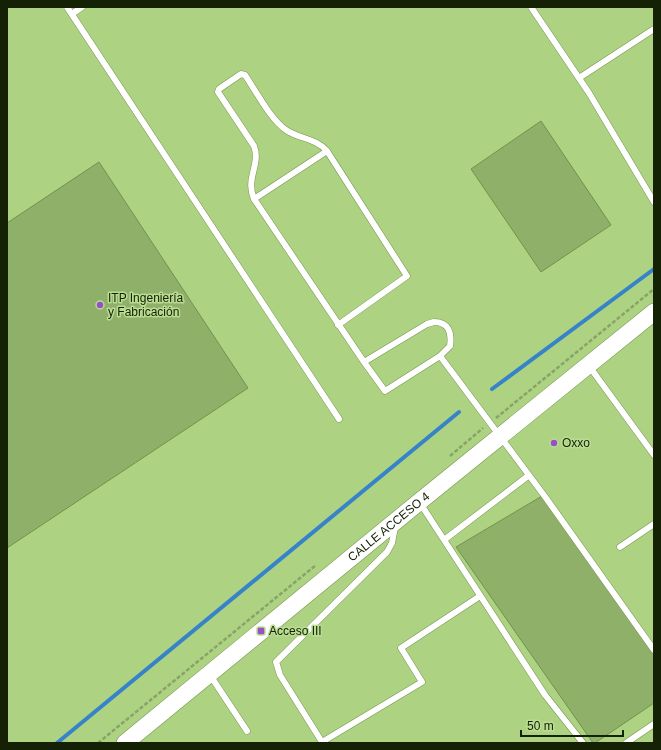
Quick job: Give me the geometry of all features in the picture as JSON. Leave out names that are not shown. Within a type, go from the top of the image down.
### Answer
[{"type":"street","name":"CALLE ACCESO 4","points":[[125,743],[500,435],[589,366],[654,312]]},
{"type":"lane","points":[[67,7],[339,419]]},
{"type":"lane","points":[[72,14],[82,7]]},
{"type":"lane","points":[[530,7],[579,78],[654,202]]},
{"type":"lane","points":[[579,78],[654,29]]},
{"type":"lane","points":[[338,324],[407,276],[327,151],[319,143],[287,130],[278,122],[245,75],[241,74],[219,89],[218,92],[257,152],[257,159],[250,183],[254,199],[338,324],[364,362],[385,391],[440,356],[450,346],[450,331],[446,325],[441,322],[427,324],[364,362]]},
{"type":"lane","points":[[254,199],[327,151]]},
{"type":"lane","points":[[440,356],[500,435],[528,476],[546,498],[654,650]]},
{"type":"lane","points":[[589,366],[654,455]]},
{"type":"lane","points":[[444,540],[528,476]]},
{"type":"lane","points":[[419,502],[545,695],[582,743]]},
{"type":"lane","points":[[395,521],[392,543],[387,552],[276,662],[280,675],[322,742],[422,682],[401,648],[480,596]]},
{"type":"lane","points":[[620,547],[654,524]]},
{"type":"lane","points":[[209,674],[247,731]]},
{"type":"lane","points":[[626,743],[654,724]]},
{"type":"shaded area","points":[[7,7],[654,7],[654,743],[7,743]]},
{"type":"building","points":[[541,121],[611,225],[541,272],[471,169]]},
{"type":"building","name":"ITP Ingeniería y Fabricación","points":[[99,162],[248,388],[7,548],[7,223]]},
{"type":"building","points":[[542,496],[654,653],[654,703],[595,743],[593,743],[456,547]]},
{"type":"waterway","points":[[492,389],[654,269]]},
{"type":"waterway","points":[[57,743],[459,412]]},
{"type":"place","name":"ITP Ingeniería y Fabricación","points":[[100,305]]},
{"type":"place","name":"Oxxo","points":[[554,443]]},
{"type":"place","name":"Acceso III","points":[[261,631]]}]
